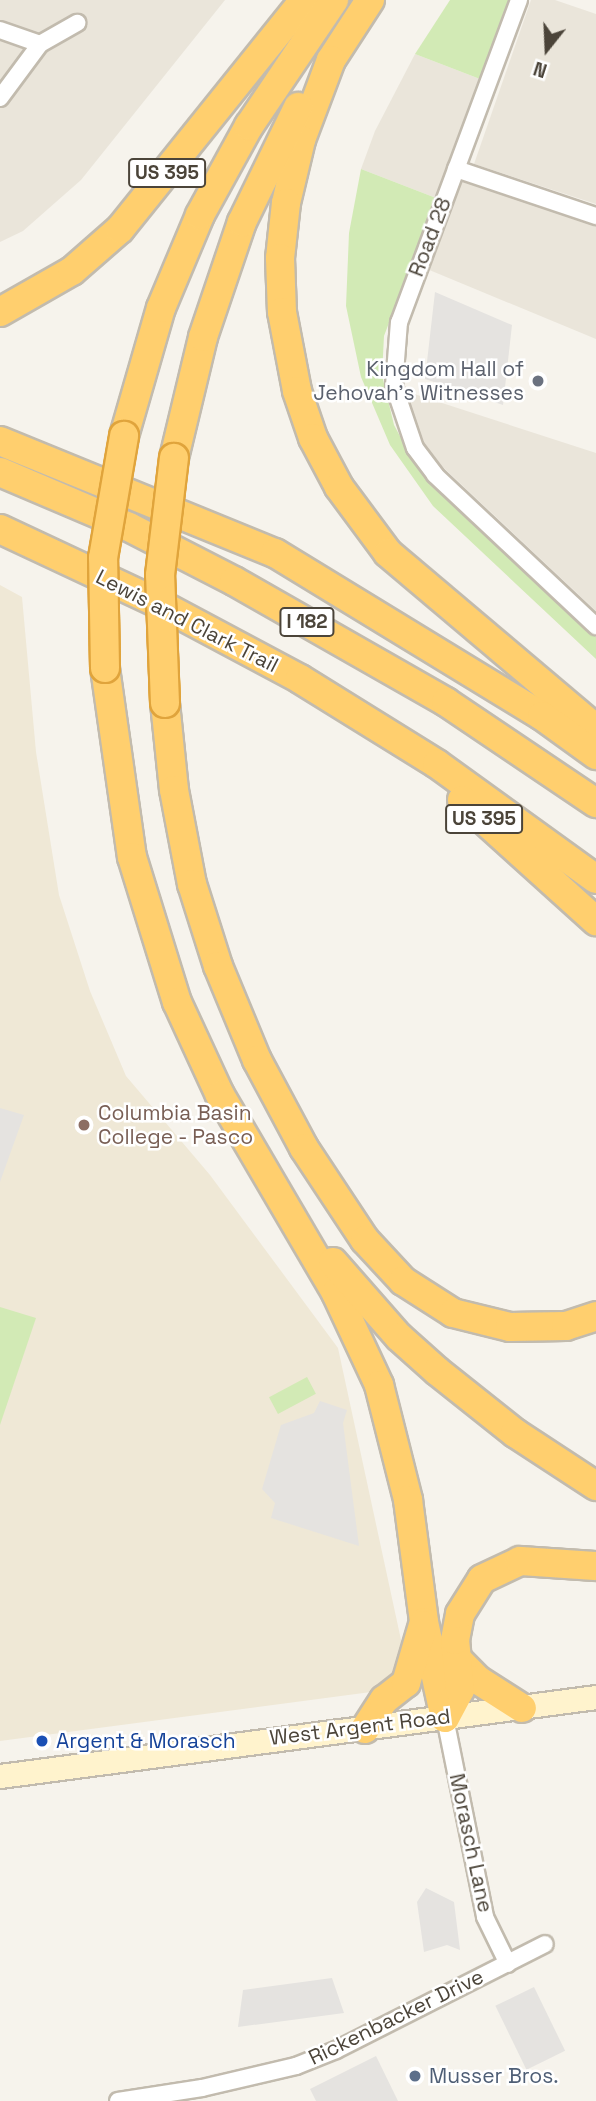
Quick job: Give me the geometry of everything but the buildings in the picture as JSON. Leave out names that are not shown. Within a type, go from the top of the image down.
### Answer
[{"type":"highway","name":"US 395","points":[[0,312],[72,271],[120,229],[304,0]]},
{"type":"highway","points":[[334,0],[249,126],[200,215],[161,308],[124,436],[103,558],[105,668],[122,804],[159,953],[197,1049],[268,1180],[336,1293],[379,1385],[408,1500],[424,1622],[445,1718]]},
{"type":"highway","points":[[370,0],[331,60],[301,141],[280,258],[285,339],[313,438],[351,506],[388,553],[596,730]]},
{"type":"highway","points":[[331,60],[317,71],[242,222],[203,337],[174,458],[160,575],[165,703],[174,790],[192,884],[218,966],[257,1060],[304,1148],[365,1240],[403,1281],[453,1313],[510,1327],[566,1326],[596,1316]]},
{"type":"highway","points":[[0,441],[275,553],[542,716],[596,755]]},
{"type":"highway","name":"I 182","points":[[0,472],[129,527],[234,580],[446,702],[596,803]]},
{"type":"highway","name":"Lewis and Clark Trail","points":[[0,529],[229,639],[369,720]]},
{"type":"highway","name":"US 395","points":[[369,720],[596,921]]},
{"type":"highway","name":"I 182","points":[[369,720],[504,810],[596,879]]},
{"type":"highway","points":[[268,1180],[399,1337],[473,1402],[596,1486]]},
{"type":"highway","points":[[445,1718],[460,1690],[455,1640],[460,1614],[472,1591],[493,1571],[534,1560],[596,1566]]},
{"type":"highway","points":[[365,1729],[384,1700],[406,1684],[424,1622]]},
{"type":"highway","points":[[458,1660],[478,1681],[522,1708]]},
{"type":"main road","name":"West Argent Road","points":[[0,1776],[252,1740],[365,1729],[596,1697]]},
{"type":"street","name":"Road 28","points":[[519,0],[399,321],[394,386],[415,448],[435,475],[596,626]]},
{"type":"street","points":[[0,98],[40,44],[77,23]]},
{"type":"street","points":[[0,30],[40,44]]},
{"type":"street","points":[[456,169],[596,216]]},
{"type":"street","name":"Morasch Lane","points":[[445,1718],[481,1902],[508,1964]]},
{"type":"street","name":"Rickenbacker Drive","points":[[118,2101],[202,2088],[296,2066],[545,1944]]},
{"type":"shaded area","points":[[0,0],[225,0],[81,180],[23,231],[0,242]]},
{"type":"shaded area","points":[[531,0],[555,0],[596,14],[596,204],[474,164]]},
{"type":"shaded area","points":[[415,54],[480,79],[436,198],[361,169],[375,131]]},
{"type":"shaded area","points":[[461,181],[596,226],[596,339],[427,269]]},
{"type":"shaded area","points":[[435,292],[512,325],[503,405],[425,379]]},
{"type":"shaded area","points":[[405,391],[596,453],[596,611],[428,453]]},
{"type":"shaded area","name":"Columbia Basin College - Pasco","points":[[0,585],[22,597],[36,752],[59,895],[90,991],[126,1076],[210,1175],[338,1348],[406,1663],[371,1692],[0,1741]]},
{"type":"shaded area","points":[[0,1108],[24,1115],[0,1182]]},
{"type":"shaded area","points":[[320,1401],[347,1410],[343,1423],[359,1546],[271,1518],[275,1503],[262,1489],[281,1425],[314,1413]]},
{"type":"shaded area","points":[[426,1888],[454,1902],[460,1950],[447,1945],[424,1952],[417,1902]]},
{"type":"shaded area","points":[[332,1978],[344,2013],[238,2027],[243,1990]]},
{"type":"shaded area","points":[[534,1987],[565,2051],[526,2070],[495,2006]]},
{"type":"shaded area","points":[[376,2056],[398,2101],[316,2101],[310,2089]]},
{"type":"green space","points":[[450,0],[510,0],[480,79],[415,54]]},
{"type":"green space","points":[[361,169],[436,198],[384,336],[382,375],[394,425],[414,462],[437,490],[596,637],[596,659],[433,506],[390,445],[361,377],[346,306],[349,233]]},
{"type":"green space","points":[[0,1307],[36,1318],[0,1425]]},
{"type":"green space","points":[[307,1377],[316,1394],[278,1414],[269,1397]]},
{"type":"place","name":"Kingdom Hall of Jehovah's Witnesses","points":[[538,381]]},
{"type":"place","name":"Columbia Basin College - Pasco","points":[[84,1125]]},
{"type":"place","name":"Argent & Morasch","points":[[42,1741]]},
{"type":"place","name":"Musser Bros.","points":[[415,2076]]}]
